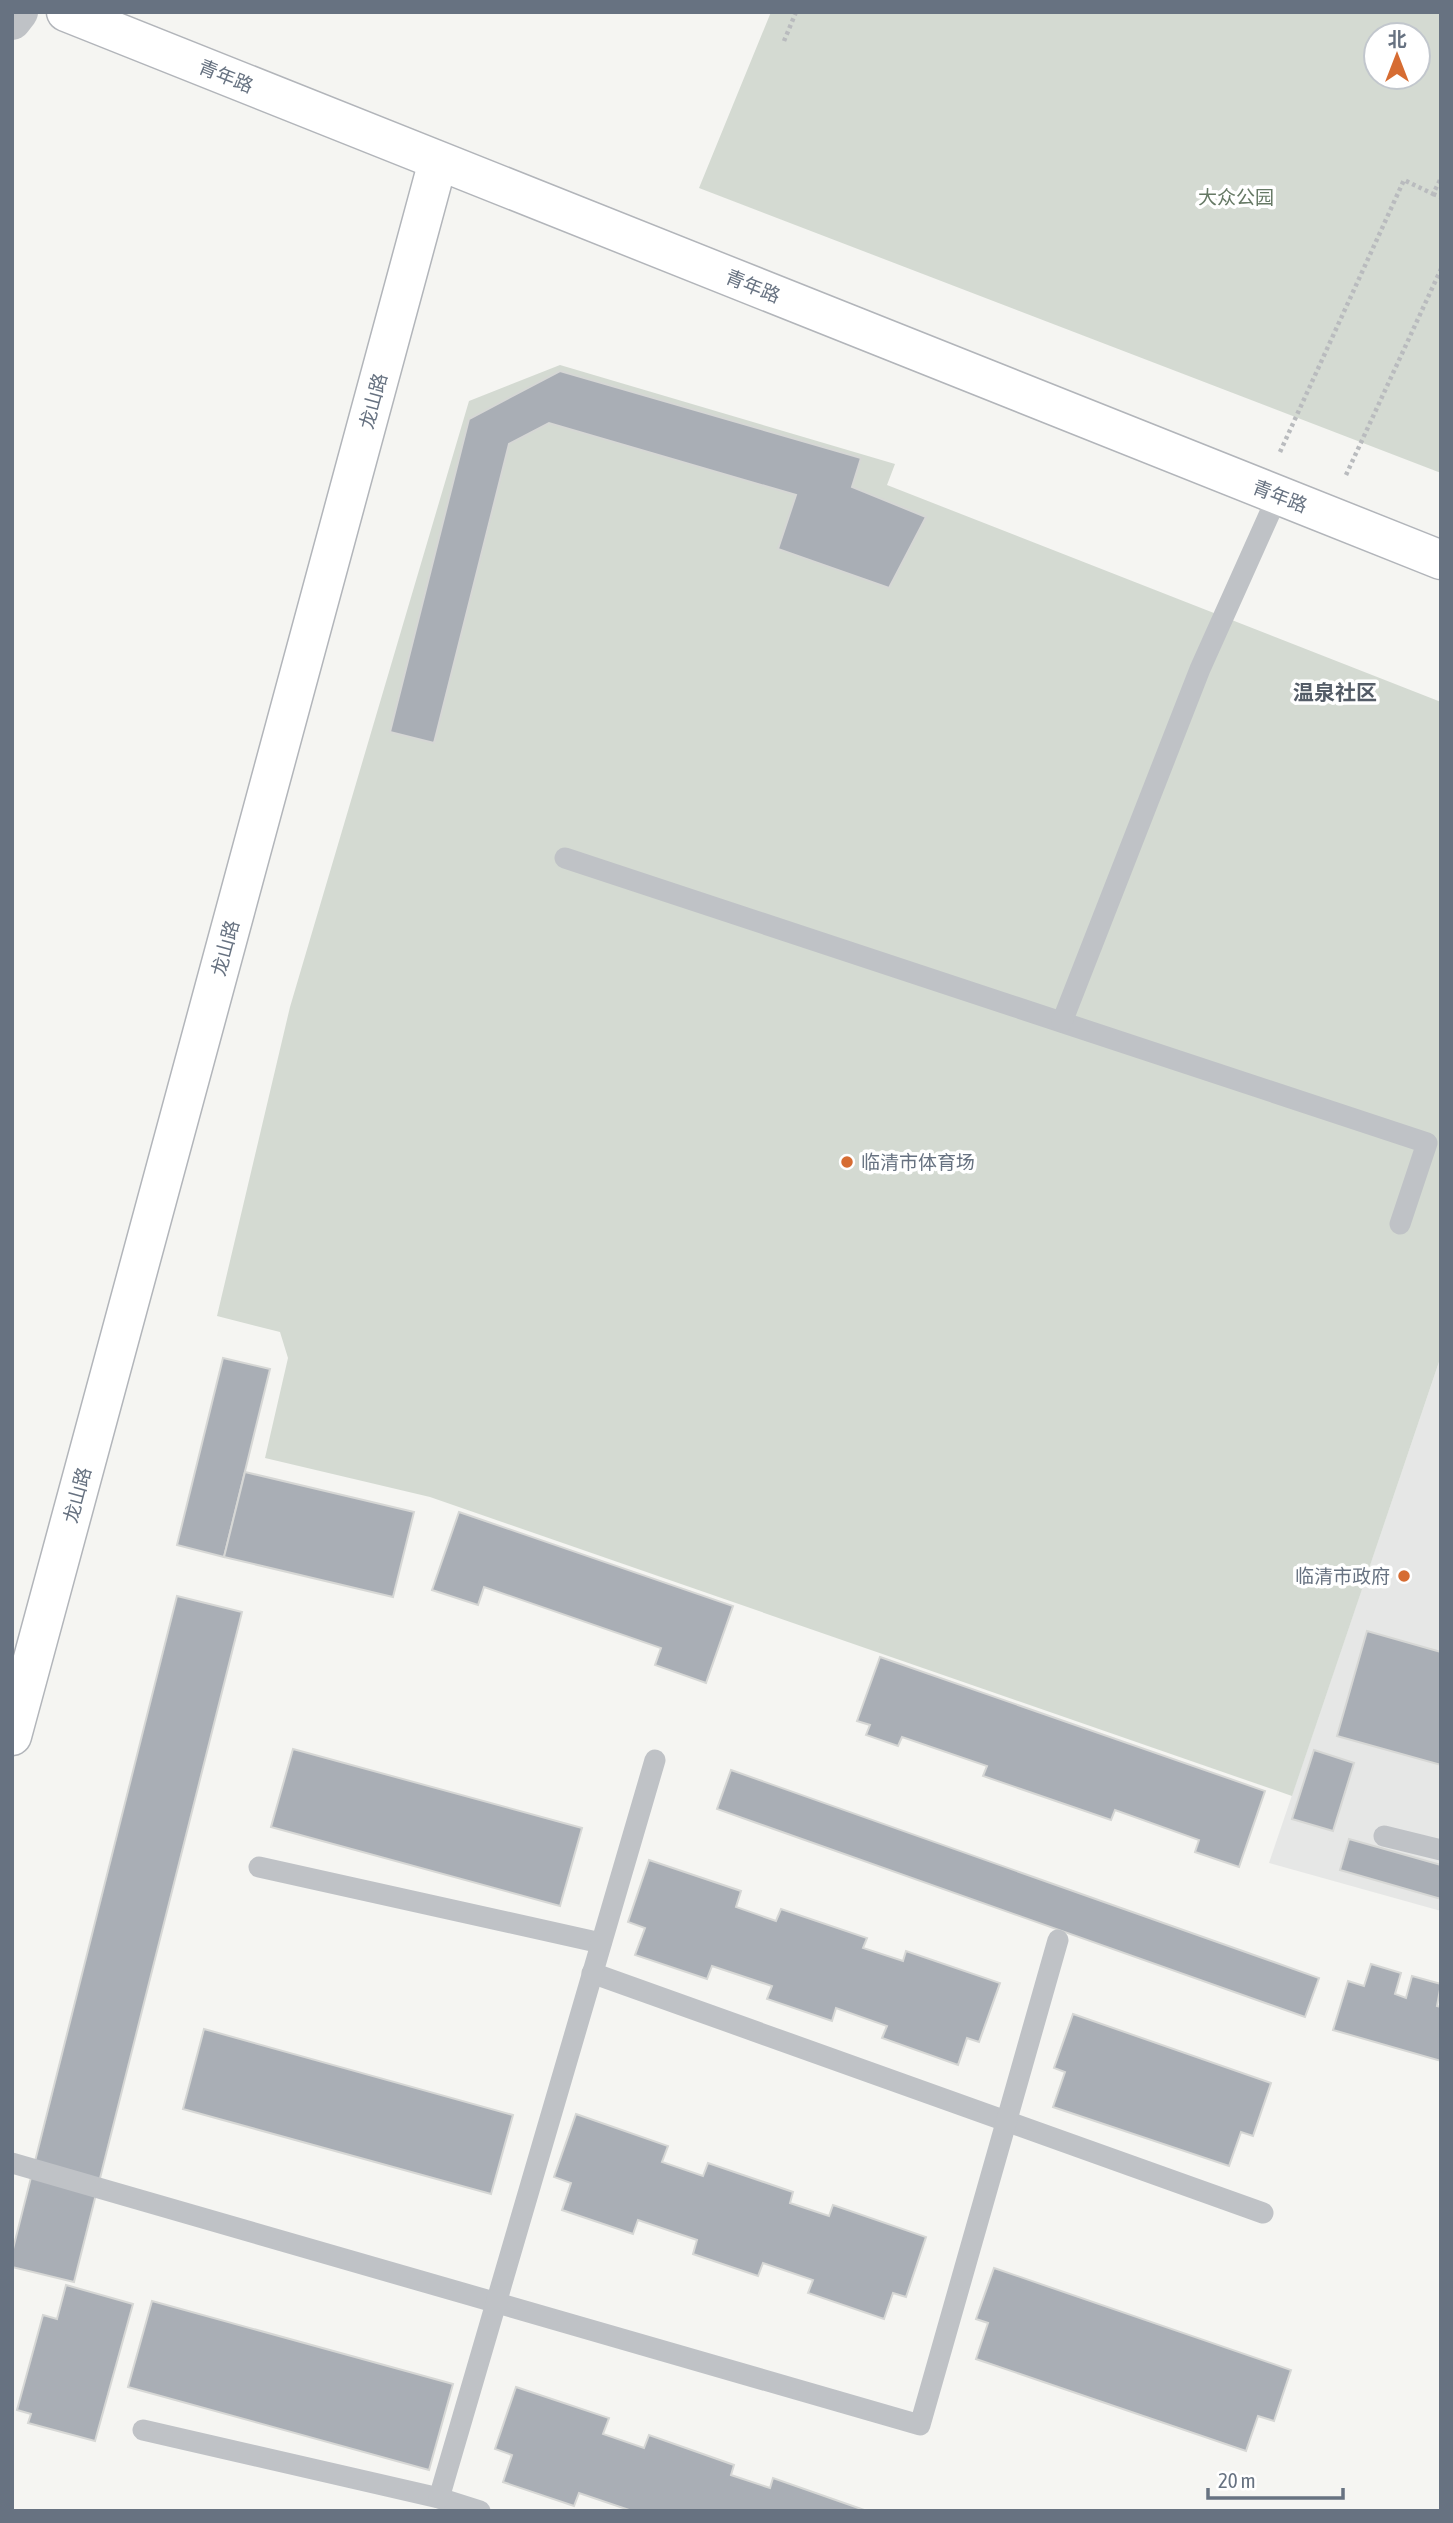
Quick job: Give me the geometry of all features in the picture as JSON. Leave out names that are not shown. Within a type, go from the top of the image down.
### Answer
[{"type":"street","points":[[12,21],[19,12]]},
{"type":"street","name":"青年路","points":[[66,12],[1441,560]]},
{"type":"street","name":"龙山路","points":[[12,1736],[438,160]]},
{"type":"lane","points":[[1062,1022],[1270,492]]},
{"type":"lane","points":[[565,858],[1427,1143],[1400,1224]]},
{"type":"lane","points":[[439,2498],[654,1760]]},
{"type":"lane","points":[[1384,1836],[1441,1850]]},
{"type":"lane","points":[[259,1867],[601,1943]]},
{"type":"lane","points":[[12,2162],[920,2425],[1058,1940]]},
{"type":"lane","points":[[592,1973],[1263,2213]]},
{"type":"lane","points":[[143,2430],[439,2498],[480,2511]]},
{"type":"path","points":[[784,41],[796,12]]},
{"type":"path","points":[[1433,194],[1441,178]]},
{"type":"path","points":[[1270,492],[1404,180],[1441,197]]},
{"type":"path","points":[[1328,515],[1441,269]]},
{"type":"shaded area","name":"临清市政府","points":[[1441,1356],[1441,1911],[1269,1863]]},
{"type":"green space","name":"大众公园","points":[[771,12],[1441,12],[1441,473],[699,188]]},
{"type":"green space","name":"临清市体育场","points":[[560,365],[895,464],[887,485],[1441,702],[1441,1356],[1292,1796],[430,1497],[265,1458],[288,1358],[280,1332],[217,1316],[290,1007],[469,401]]},
{"type":"building","points":[[560,371],[861,458],[852,487],[926,517],[889,588],[778,549],[796,495],[549,423],[509,444],[434,743],[390,732],[469,419]]},
{"type":"building","points":[[223,1358],[270,1369],[224,1557],[177,1545]]},
{"type":"building","points":[[245,1472],[414,1512],[393,1597],[224,1557]]},
{"type":"building","points":[[459,1512],[733,1606],[706,1683],[655,1665],[661,1648],[484,1587],[478,1605],[432,1590]]},
{"type":"building","points":[[177,1596],[242,1612],[74,2282],[12,2267],[12,2253]]},
{"type":"building","points":[[1367,1631],[1441,1652],[1441,1765],[1337,1736]]},
{"type":"building","points":[[880,1657],[1265,1791],[1239,1867],[1195,1852],[1199,1840],[1115,1810],[1111,1820],[983,1776],[987,1766],[902,1737],[898,1746],[866,1735],[870,1725],[857,1721]]},
{"type":"building","points":[[293,1749],[582,1828],[560,1906],[271,1827]]},
{"type":"building","points":[[1314,1750],[1354,1763],[1333,1831],[1292,1819]]},
{"type":"building","points":[[731,1770],[1319,1978],[1305,2017],[717,1809]]},
{"type":"building","points":[[1349,1839],[1441,1865],[1441,1899],[1340,1870]]},
{"type":"building","points":[[649,1860],[741,1891],[736,1907],[776,1921],[781,1909],[867,1938],[863,1948],[903,1961],[906,1951],[1000,1983],[979,2042],[967,2038],[958,2065],[882,2038],[887,2026],[836,2008],[832,2021],[767,1999],[772,1986],[712,1966],[707,1979],[635,1955],[645,1928],[628,1922]]},
{"type":"building","points":[[1371,1964],[1401,1973],[1395,1994],[1406,1998],[1412,1976],[1441,1984],[1437,2006],[1441,2007],[1441,2061],[1333,2030],[1348,1981],[1364,1986]]},
{"type":"building","points":[[1073,2014],[1271,2083],[1253,2136],[1241,2132],[1229,2166],[1053,2107],[1065,2072],[1054,2068]]},
{"type":"building","points":[[204,2029],[513,2115],[491,2194],[183,2109]]},
{"type":"building","points":[[576,2114],[668,2146],[662,2162],[703,2176],[708,2163],[793,2192],[790,2203],[829,2216],[833,2205],[926,2237],[906,2297],[893,2293],[884,2319],[808,2293],[813,2280],[763,2263],[758,2276],[693,2254],[697,2240],[638,2220],[633,2234],[562,2210],[571,2183],[554,2177]]},
{"type":"building","points":[[994,2268],[1291,2370],[1274,2421],[1258,2416],[1246,2451],[976,2359],[988,2323],[976,2319]]},
{"type":"building","points":[[66,2285],[133,2304],[95,2441],[28,2423],[31,2414],[17,2410],[43,2315],[57,2319]]},
{"type":"building","points":[[152,2301],[453,2384],[429,2470],[128,2387]]},
{"type":"building","points":[[516,2387],[609,2418],[603,2434],[644,2448],[649,2435],[734,2465],[731,2475],[770,2488],[773,2478],[867,2511],[632,2511],[579,2493],[574,2506],[503,2482],[512,2455],[495,2449]]},
{"type":"place","name":"临清市体育场","points":[[847,1162]]},
{"type":"place","name":"临清市政府","points":[[1404,1576]]},
{"type":"district","name":"温泉社区","points":[[1335,693]]}]
